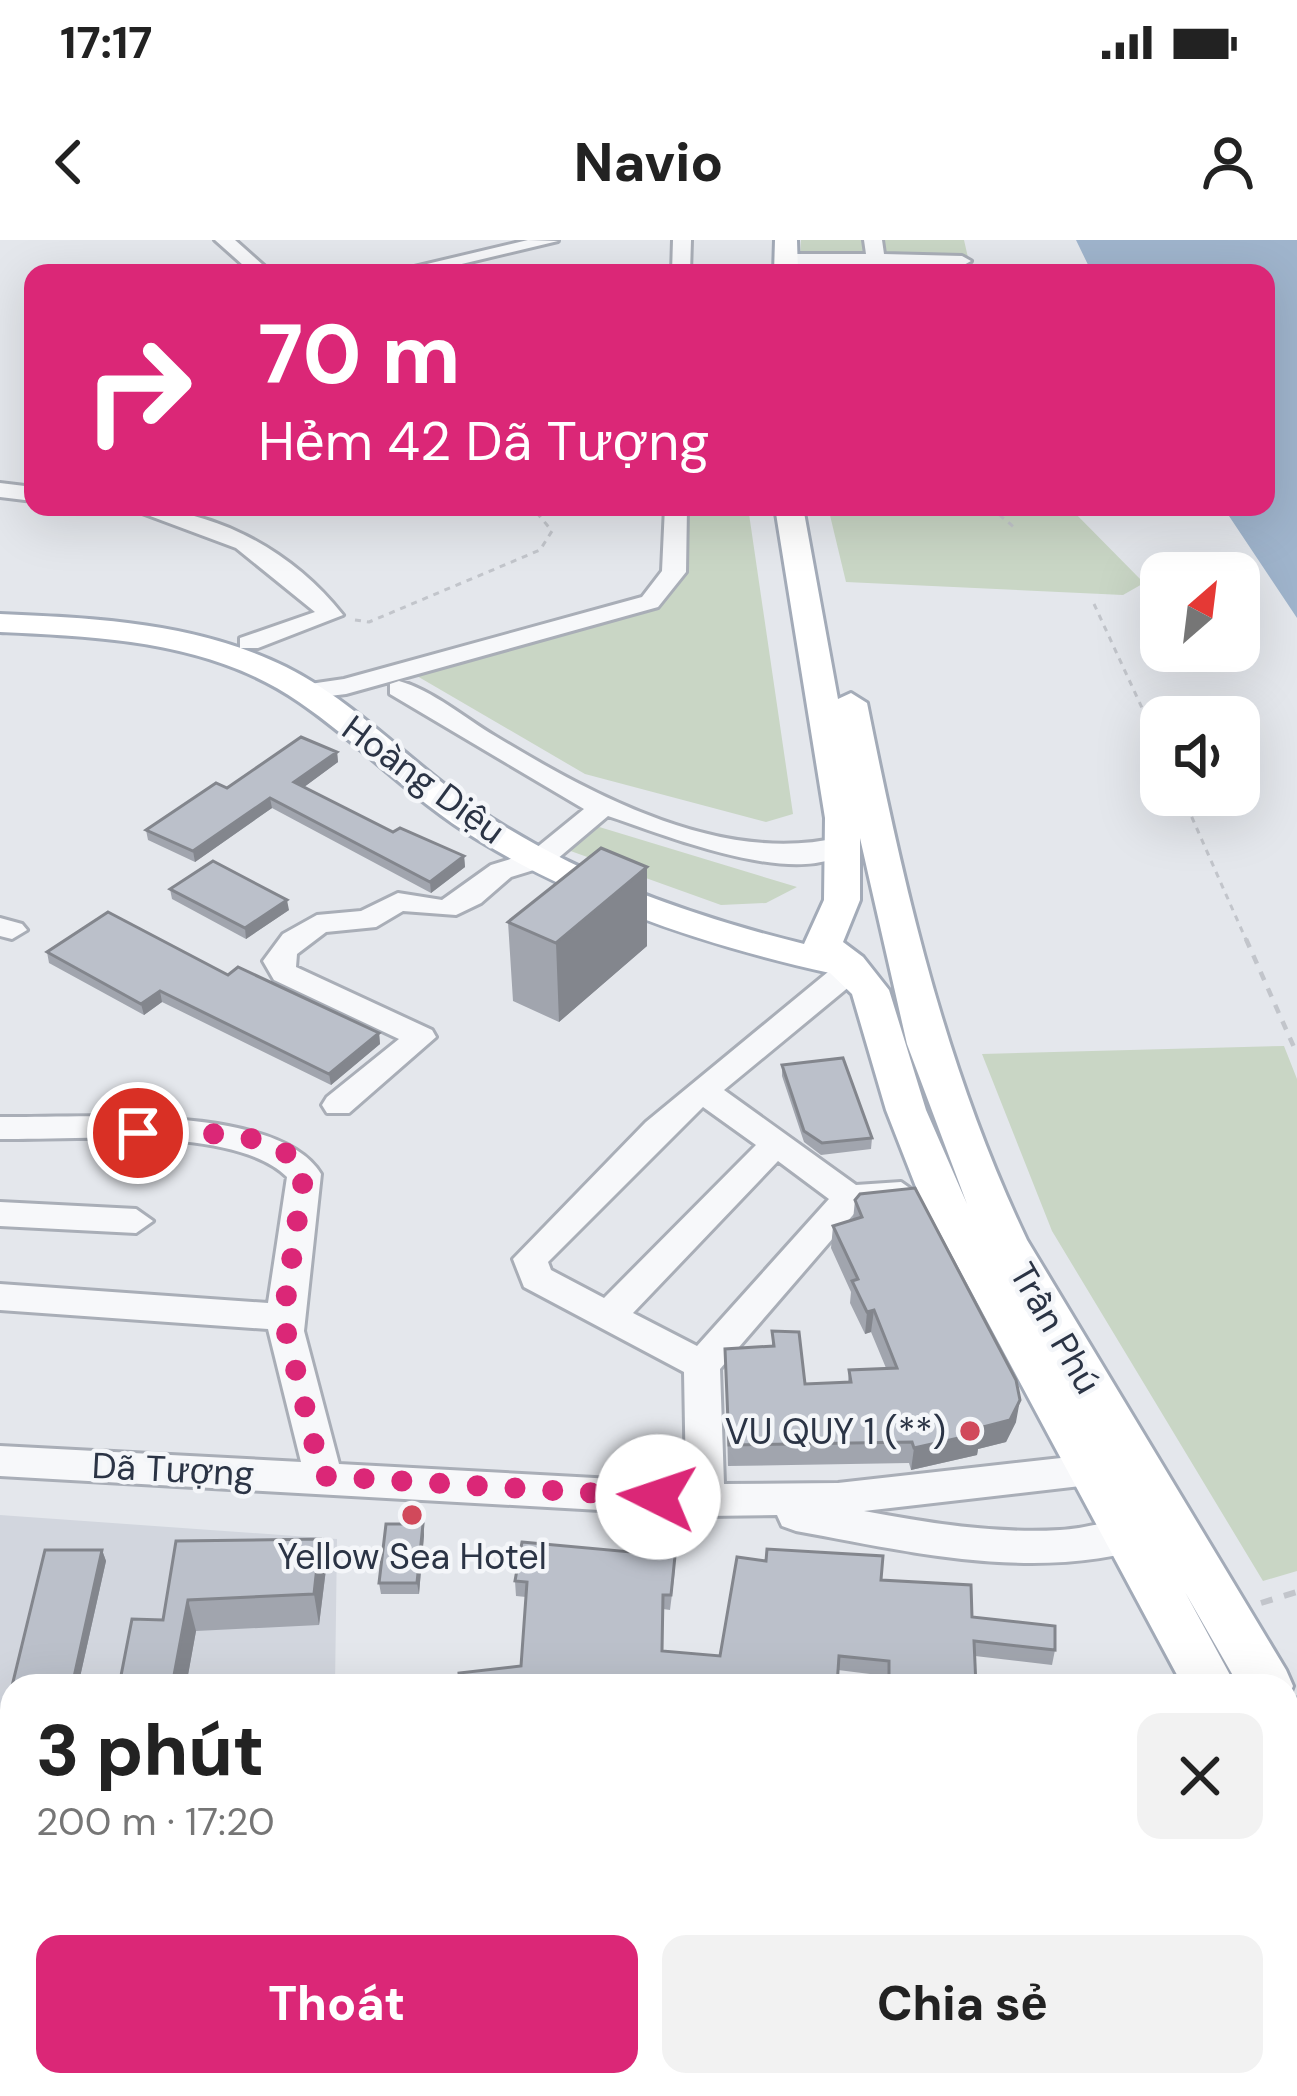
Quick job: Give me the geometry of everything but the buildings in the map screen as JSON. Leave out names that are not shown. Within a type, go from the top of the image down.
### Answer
[{"type":"main road","points":[[791,516],[842,818],[837,957]]},
{"type":"main road","name":"Trần Phú","points":[[816,516],[922,1039],[970,1171],[1112,1467]]},
{"type":"main road","name":"Hoàng Diệu","points":[[0,623],[181,642],[234,658],[304,691],[455,808],[539,860],[774,949],[881,964],[899,942]]},
{"type":"main road","points":[[684,917],[757,927],[799,922],[827,904],[842,861]]},
{"type":"main road","name":"Hoàng Diệu","points":[[684,917],[780,934],[837,957]]},
{"type":"main road","name":"Trần Phú","points":[[837,957],[860,976],[879,1012],[906,1110],[939,1192],[1149,1532],[1258,1674]]},
{"type":"main road","name":"Trần Phú","points":[[1149,1532],[1205,1674]]},
{"type":"street","points":[[224,240],[252,264]]},
{"type":"street","points":[[672,240],[682,241]]},
{"type":"street","points":[[440,264],[549,241]]},
{"type":"street","points":[[788,257],[874,249],[962,261]]},
{"type":"street","points":[[178,516],[251,544],[282,563],[331,615],[249,643]]},
{"type":"street","points":[[304,691],[346,686],[650,602],[674,572],[676,516]]},
{"type":"street","points":[[399,689],[581,799],[772,855],[842,861]]},
{"type":"street","points":[[338,1105],[421,1037],[285,973],[278,962],[281,953],[325,921],[366,921],[398,902],[446,909],[471,898],[501,871],[539,860],[604,806]]},
{"type":"street","points":[[702,1365],[536,1278],[529,1270],[530,1259],[607,1178],[702,1090],[774,1039],[837,957]]},
{"type":"street","points":[[702,1090],[850,1197],[939,1192]]},
{"type":"street","points":[[0,1128],[232,1137],[291,1156],[304,1174],[286,1317],[322,1476]]},
{"type":"street","points":[[610,1314],[774,1146]]},
{"type":"street","points":[[705,1500],[702,1365],[850,1197]]},
{"type":"street","points":[[0,1214],[136,1221]]},
{"type":"street","points":[[5,1297],[286,1317]]},
{"type":"street","name":"Dã Tượng","points":[[0,1461],[705,1500],[838,1499],[1112,1467]]},
{"type":"street","name":"Dã Tượng","points":[[705,1500],[1003,1547],[1149,1532]]},
{"type":"path","points":[[331,615],[369,622],[539,550],[552,531],[540,516]]},
{"type":"path","points":[[1000,516],[1015,528]]},
{"type":"path","points":[[1094,604],[1140,704]]},
{"type":"path","points":[[1191,816],[1297,1054]]},
{"type":"path","points":[[1266,1622],[1256,1604],[1297,1592]]},
{"type":"shaded area","points":[[0,1515],[337,1539],[335,1674],[0,1674]]},
{"type":"green space","points":[[801,240],[964,240],[969,262],[816,263],[973,264],[800,264]]},
{"type":"green space","points":[[685,516],[749,516],[793,814],[766,822],[585,774],[417,676],[679,581]]},
{"type":"green space","points":[[830,516],[1078,516],[1140,579],[1140,585],[1123,595],[846,582]]},
{"type":"green space","points":[[596,826],[797,887],[766,903],[721,905],[565,849]]},
{"type":"green space","points":[[1284,1046],[1297,1079],[1297,1571],[1263,1581],[1052,1231],[982,1054]]},
{"type":"water","points":[[1076,240],[1297,240],[1297,618],[1260,562],[1260,552],[1253,552],[1229,516],[1275,516],[1275,264],[1088,264]]},
{"type":"place","name":"VU QUY 1 (**)","points":[[970,1431]]},
{"type":"place","name":"Yellow Sea Hotel","points":[[412,1515]]},
{"type":"route","points":[[138,1133],[258,1142],[291,1156],[300,1166],[304,1174],[286,1298],[286,1331],[322,1476],[658,1497]]}]
